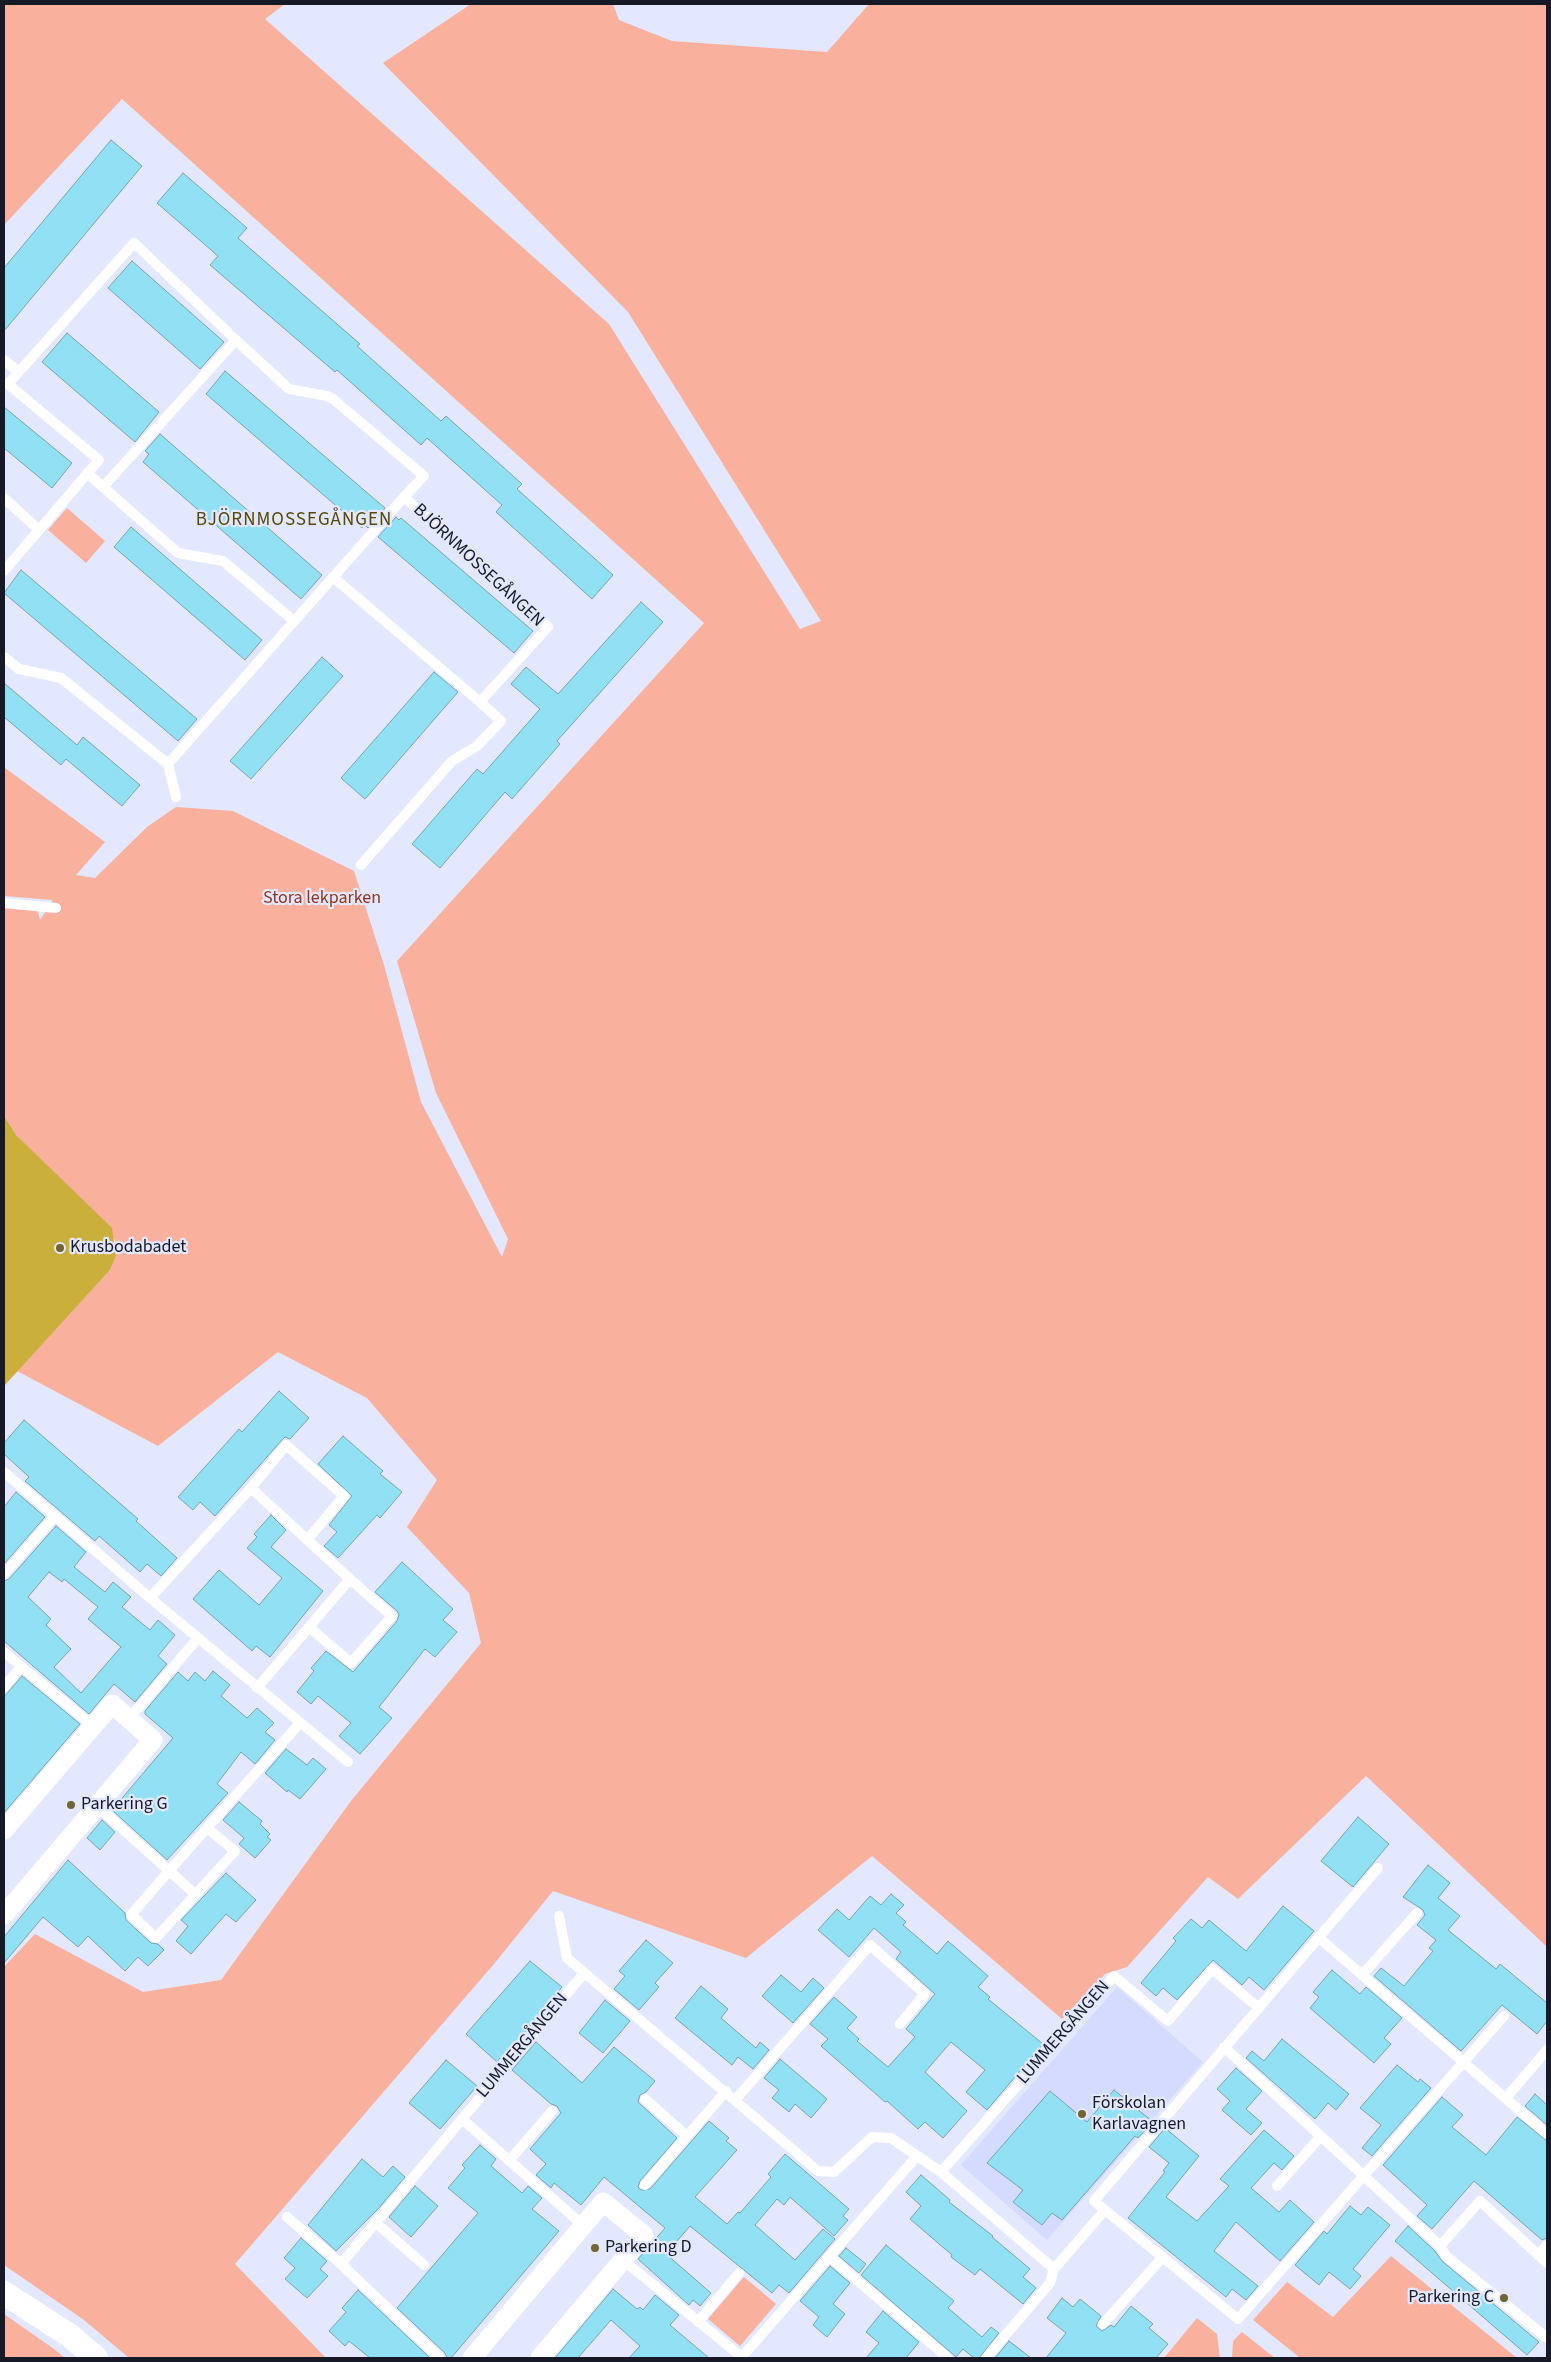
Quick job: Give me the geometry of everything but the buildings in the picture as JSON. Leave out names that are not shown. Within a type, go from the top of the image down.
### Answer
[{"type":"street","points":[[4,1830],[112,1704],[154,1740],[4,1915]]},
{"type":"street","points":[[472,2358],[604,2202],[644,2235],[540,2358]]},
{"type":"street","points":[[4,2293],[69,2335],[96,2358]]},
{"type":"lane","name":"BJÖRNMOSSEGÅNGEN","points":[[18,372],[134,243],[289,389],[327,396],[333,399],[424,476],[168,764]]},
{"type":"lane","points":[[103,487],[236,340]]},
{"type":"lane","points":[[4,360],[18,372],[8,384],[98,460],[4,571]]},
{"type":"lane","points":[[87,474],[178,553],[223,561],[294,621]]},
{"type":"lane","name":"BJÖRNMOSSEGÅNGEN","points":[[404,497],[548,627],[480,702]]},
{"type":"lane","points":[[4,498],[38,530]]},
{"type":"lane","points":[[333,577],[501,721],[477,746],[452,761],[361,865]]},
{"type":"lane","points":[[4,657],[19,669],[61,678],[168,764],[176,797]]},
{"type":"lane","points":[[4,903],[56,908]]},
{"type":"lane","points":[[150,1598],[250,1488],[286,1445],[344,1496],[307,1540]]},
{"type":"lane","points":[[4,1472],[299,1724],[348,1762]]},
{"type":"lane","points":[[250,1488],[392,1616],[351,1663],[309,1627]]},
{"type":"lane","points":[[4,1574],[55,1516]]},
{"type":"lane","points":[[257,1688],[350,1579]]},
{"type":"lane","points":[[129,1719],[198,1638]]},
{"type":"lane","points":[[4,1652],[93,1726]]},
{"type":"lane","points":[[4,1688],[21,1667]]},
{"type":"lane","points":[[208,1828],[234,1851],[156,1938],[131,1915],[299,1724]]},
{"type":"lane","points":[[97,1806],[195,1894]]},
{"type":"lane","points":[[1378,1868],[1094,2201],[1238,2319],[1504,2016]]},
{"type":"lane","points":[[1362,1975],[1417,1913]]},
{"type":"lane","points":[[559,1916],[567,1958],[818,2171],[834,2172],[872,2137],[891,2138],[941,2172],[1054,2269]]},
{"type":"lane","points":[[1318,1938],[1547,2134]]},
{"type":"lane","points":[[736,2100],[870,1946],[925,1994],[900,2024]]},
{"type":"lane","name":"LUMMERGÅNGEN","points":[[941,2172],[1114,1976],[1168,2021],[1212,1969],[1259,2008]]},
{"type":"lane","name":"LUMMERGÅNGEN","points":[[341,2264],[584,1973]]},
{"type":"lane","points":[[1224,2048],[1440,2246],[1446,2256],[1547,2338]]},
{"type":"lane","points":[[1506,2098],[1547,2050]]},
{"type":"lane","points":[[645,2185],[726,2091]]},
{"type":"lane","points":[[645,2099],[687,2136]]},
{"type":"lane","points":[[509,2160],[552,2111]]},
{"type":"lane","points":[[462,2119],[584,2226]]},
{"type":"lane","points":[[1277,2186],[1321,2136]]},
{"type":"lane","points":[[623,2260],[742,2358],[917,2156]]},
{"type":"lane","points":[[1440,2246],[1480,2201],[1547,2263]]},
{"type":"lane","points":[[986,2358],[1050,2283],[1054,2269],[1105,2210]]},
{"type":"lane","points":[[287,2216],[341,2264],[440,2358]]},
{"type":"lane","points":[[375,2222],[424,2265]]},
{"type":"lane","points":[[1538,2255],[1547,2245]]},
{"type":"lane","points":[[830,2257],[948,2358]]},
{"type":"lane","points":[[1103,2324],[1162,2258]]},
{"type":"lane","points":[[698,2322],[739,2273]]},
{"type":"shaded area","name":"Krusbodabadet","points":[[4,1116],[17,1136],[112,1228],[116,1256],[110,1270],[4,1386]]},
{"type":"shaded area","name":"Förskolan Karlavagnen","points":[[1117,1987],[1203,2062],[1047,2240],[961,2165]]},
{"type":"green space","name":"Stora lekparken","points":[[4,4],[285,4],[265,19],[609,324],[800,629],[821,621],[628,312],[383,63],[471,4],[613,4],[619,20],[672,41],[827,52],[869,4],[1547,4],[1547,1947],[1366,1776],[1238,1899],[1208,1877],[1127,1967],[1105,1974],[1062,2019],[872,1856],[746,1958],[553,1891],[494,1964],[235,2264],[326,2358],[129,2358],[84,2320],[4,2265],[4,1967],[35,1934],[143,1992],[221,1980],[351,1801],[481,1643],[469,1593],[407,1527],[437,1480],[367,1398],[278,1352],[158,1446],[17,1371],[110,1270],[116,1256],[115,1240],[17,1136],[4,1116],[4,906],[34,908],[38,912],[40,920],[53,900],[4,896],[4,767],[105,842],[76,875],[95,878],[147,827],[176,807],[233,811],[354,871],[384,965],[421,1102],[502,1257],[508,1239],[436,1093],[397,961],[704,623],[122,99],[4,225]]},
{"type":"green space","points":[[67,508],[105,541],[86,563],[48,530]]},
{"type":"green space","points":[[1391,2256],[1517,2358],[1300,2358],[1253,2320],[1287,2282],[1333,2317]]},
{"type":"green space","points":[[744,2277],[776,2304],[740,2346],[708,2319]]},
{"type":"green space","points":[[4,2314],[54,2349],[65,2358],[4,2358]]},
{"type":"green space","points":[[1197,2318],[1217,2334],[1220,2358],[1164,2358]]},
{"type":"green space","points":[[1242,2332],[1275,2358],[1232,2358],[1233,2341]]},
{"type":"place","name":"Krusbodabadet","points":[[60,1248]]},
{"type":"place","name":"Parkering G","points":[[71,1805]]},
{"type":"place","name":"Förskolan Karlavagnen","points":[[1082,2114]]},
{"type":"place","name":"Parkering D","points":[[595,2248]]},
{"type":"place","name":"Parkering C","points":[[1504,2298]]},
{"type":"district","name":"BJÖRNMOSSEGÅNGEN","points":[[294,521]]}]
